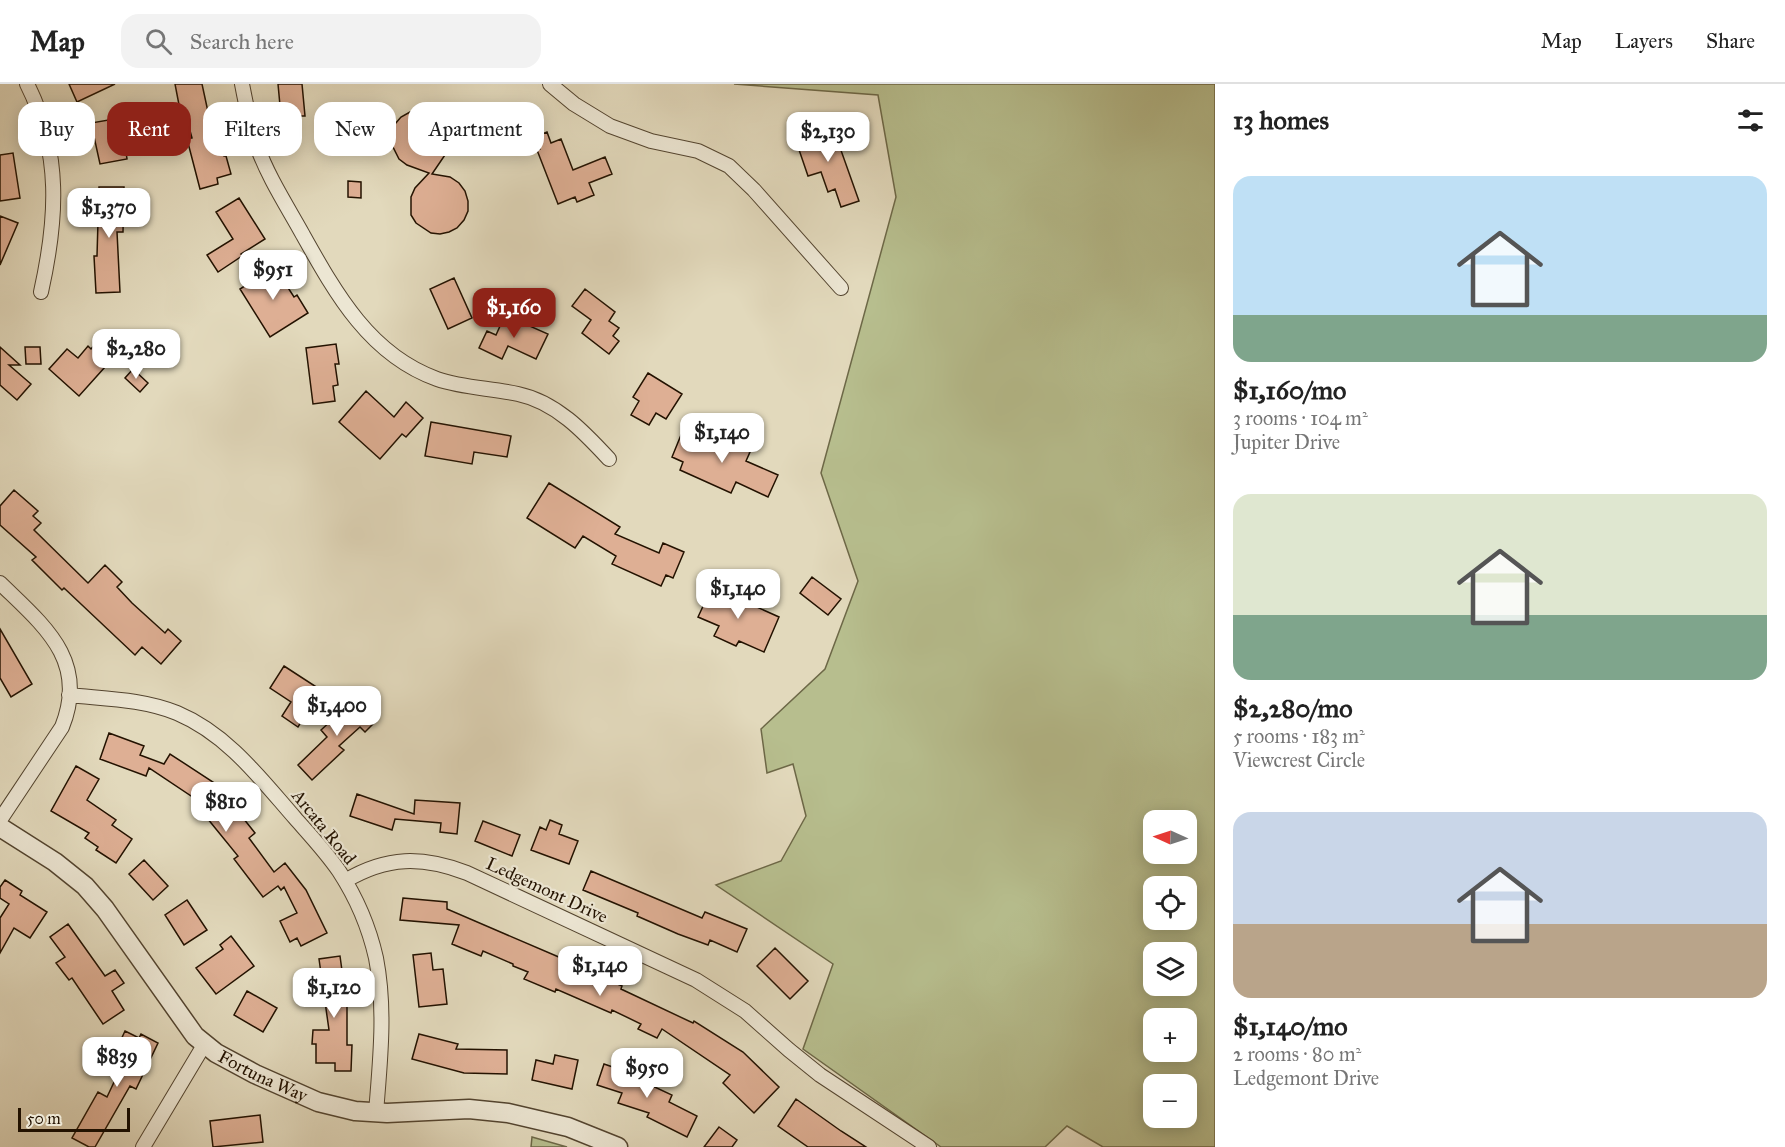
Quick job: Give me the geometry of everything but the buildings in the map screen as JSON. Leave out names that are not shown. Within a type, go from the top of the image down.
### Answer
[{"type":"street","points":[[27,84],[45,130],[54,176],[52,240],[41,292]]},
{"type":"street","points":[[242,84],[258,147],[271,177],[341,300],[372,339],[406,363],[436,378],[463,386],[520,394],[541,402],[564,415],[609,459]]},
{"type":"street","points":[[550,84],[574,104],[610,126],[641,138],[698,151],[729,166],[754,190],[841,288]]},
{"type":"street","points":[[0,583],[52,635],[68,674],[69,695],[68,710],[62,728],[0,820]]},
{"type":"street","name":"Arcata Road","points":[[69,695],[146,703],[201,724],[250,766],[329,858],[345,880],[364,920],[376,958],[382,1029],[376,1113]]},
{"type":"street","name":"Fortuna Way","points":[[0,827],[55,862],[95,897],[187,1025],[204,1045],[246,1069],[301,1095],[336,1107],[376,1113],[469,1109],[508,1113],[568,1127],[618,1147]]},
{"type":"street","name":"Ledgemont Drive","points":[[345,880],[371,867],[403,860],[442,864],[467,873],[713,989],[746,1011],[820,1075],[929,1147]]},
{"type":"street","points":[[143,1147],[204,1045]]},
{"type":"green space","points":[[734,84],[1215,84],[1215,1147],[1103,1147],[1067,1126],[1045,1147],[941,1147],[803,1049],[833,964],[716,885],[781,861],[806,816],[793,764],[767,773],[761,729],[825,669],[858,581],[821,473],[896,197],[878,95]]},
{"type":"green space","points":[[532,1137],[567,1147],[531,1147]]}]
